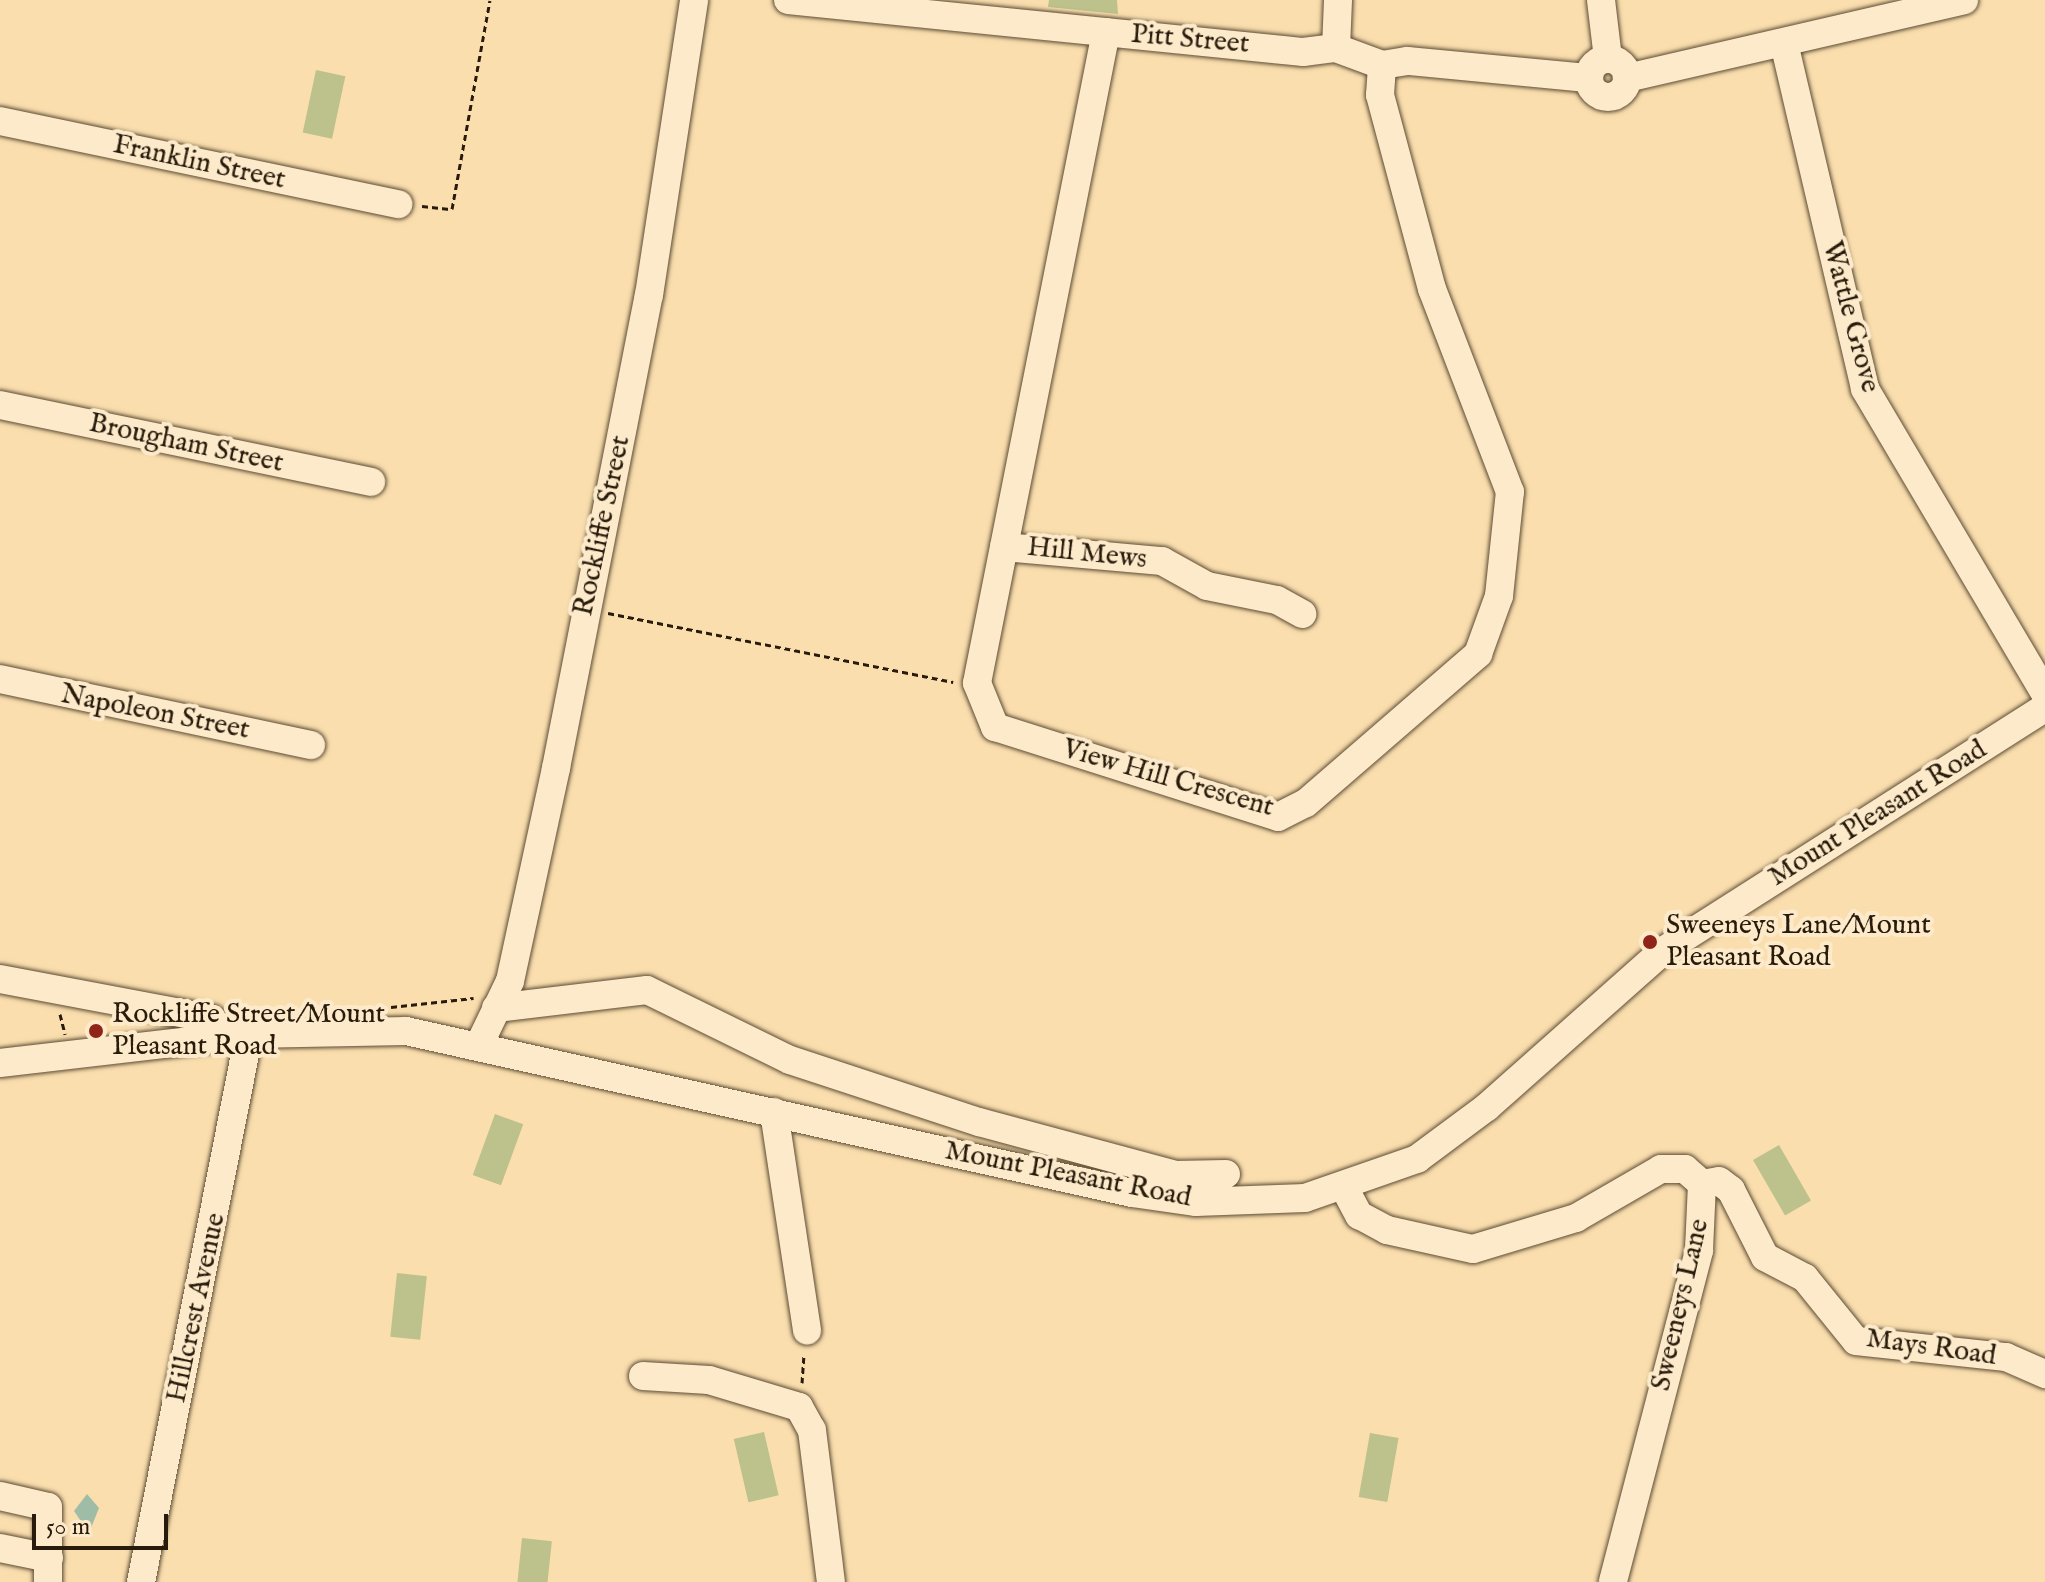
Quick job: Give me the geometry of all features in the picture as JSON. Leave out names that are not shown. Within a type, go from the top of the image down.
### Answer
[{"type":"street","name":"Pitt Street","points":[[788,0],[1303,52],[1336,48],[1382,65],[1408,61],[1608,72],[1784,43],[1964,0]]},
{"type":"street","points":[[1336,48],[1338,0]]},
{"type":"street","points":[[1601,0],[1608,72]]},
{"type":"street","name":"Rockliffe Street","points":[[479,1045],[510,981],[585,609],[696,3]]},
{"type":"street","points":[[977,683],[1106,32]]},
{"type":"street","name":"Wattle Grove","points":[[1784,43],[1865,389],[2045,693]]},
{"type":"street","name":"View Hill Crescent","points":[[977,683],[995,727],[1278,817],[1306,803],[1478,654],[1499,596],[1510,492],[1432,289],[1380,95],[1382,65]]},
{"type":"street","name":"Franklin Street","points":[[0,121],[398,204]]},
{"type":"street","name":"Brougham Street","points":[[0,405],[371,482]]},
{"type":"street","name":"Hill Mews","points":[[1004,547],[1162,561],[1207,586],[1277,600],[1302,614]]},
{"type":"street","name":"Napoleon Street","points":[[0,679],[311,745]]},
{"type":"street","name":"Mount Pleasant Road","points":[[0,1063],[249,1034],[351,1028],[479,1045],[1145,1195],[1261,1203],[1345,1189],[1455,1133],[1663,951],[2045,708]]},
{"type":"street","points":[[0,979],[212,1019]]},
{"type":"street","points":[[496,1008],[647,990],[790,1060],[979,1122],[1175,1175],[1226,1174]]},
{"type":"street","name":"Hillcrest Avenue","points":[[141,1582],[249,1034]]},
{"type":"street","points":[[774,1112],[807,1331]]},
{"type":"street","name":"Sweeneys Lane","points":[[1345,1189],[1359,1215],[1387,1230],[1473,1249],[1576,1218],[1661,1169],[1685,1169],[1702,1184],[1699,1251],[1613,1582]]},
{"type":"street","name":"Mays Road","points":[[1702,1184],[1719,1181],[1731,1190],[1765,1257],[1805,1278],[1856,1341],[2006,1357],[2045,1374]]},
{"type":"street","points":[[643,1376],[709,1380],[799,1407],[812,1430],[831,1582]]},
{"type":"street","points":[[0,1496],[48,1507],[48,1570],[0,1548]]},
{"type":"path","points":[[398,204],[452,209],[490,0]]},
{"type":"path","points":[[585,609],[926,681],[977,683]]},
{"type":"path","points":[[386,1007],[461,1004],[510,981]]},
{"type":"path","points":[[54,990],[70,1053]]},
{"type":"path","points":[[799,1407],[807,1331]]},
{"type":"green space","points":[[1049,0],[1117,0],[1118,14],[1048,7]]},
{"type":"green space","points":[[316,70],[345,76],[332,139],[303,133]]},
{"type":"green space","points":[[495,1114],[523,1124],[501,1185],[473,1175]]},
{"type":"green space","points":[[1779,1145],[1811,1200],[1785,1215],[1753,1160]]},
{"type":"green space","points":[[397,1273],[427,1276],[420,1340],[390,1337]]},
{"type":"green space","points":[[764,1432],[779,1495],[748,1502],[734,1439]]},
{"type":"green space","points":[[1370,1433],[1399,1438],[1387,1502],[1359,1497]]},
{"type":"green space","points":[[522,1538],[552,1541],[548,1582],[517,1582]]},
{"type":"shaded area","points":[[87,1494],[99,1508],[89,1533],[74,1511]]},
{"type":"place","name":"Sweeneys Lane/Mount Pleasant Road","points":[[1650,942]]},
{"type":"place","name":"Rockliffe Street/Mount Pleasant Road","points":[[96,1031]]}]
